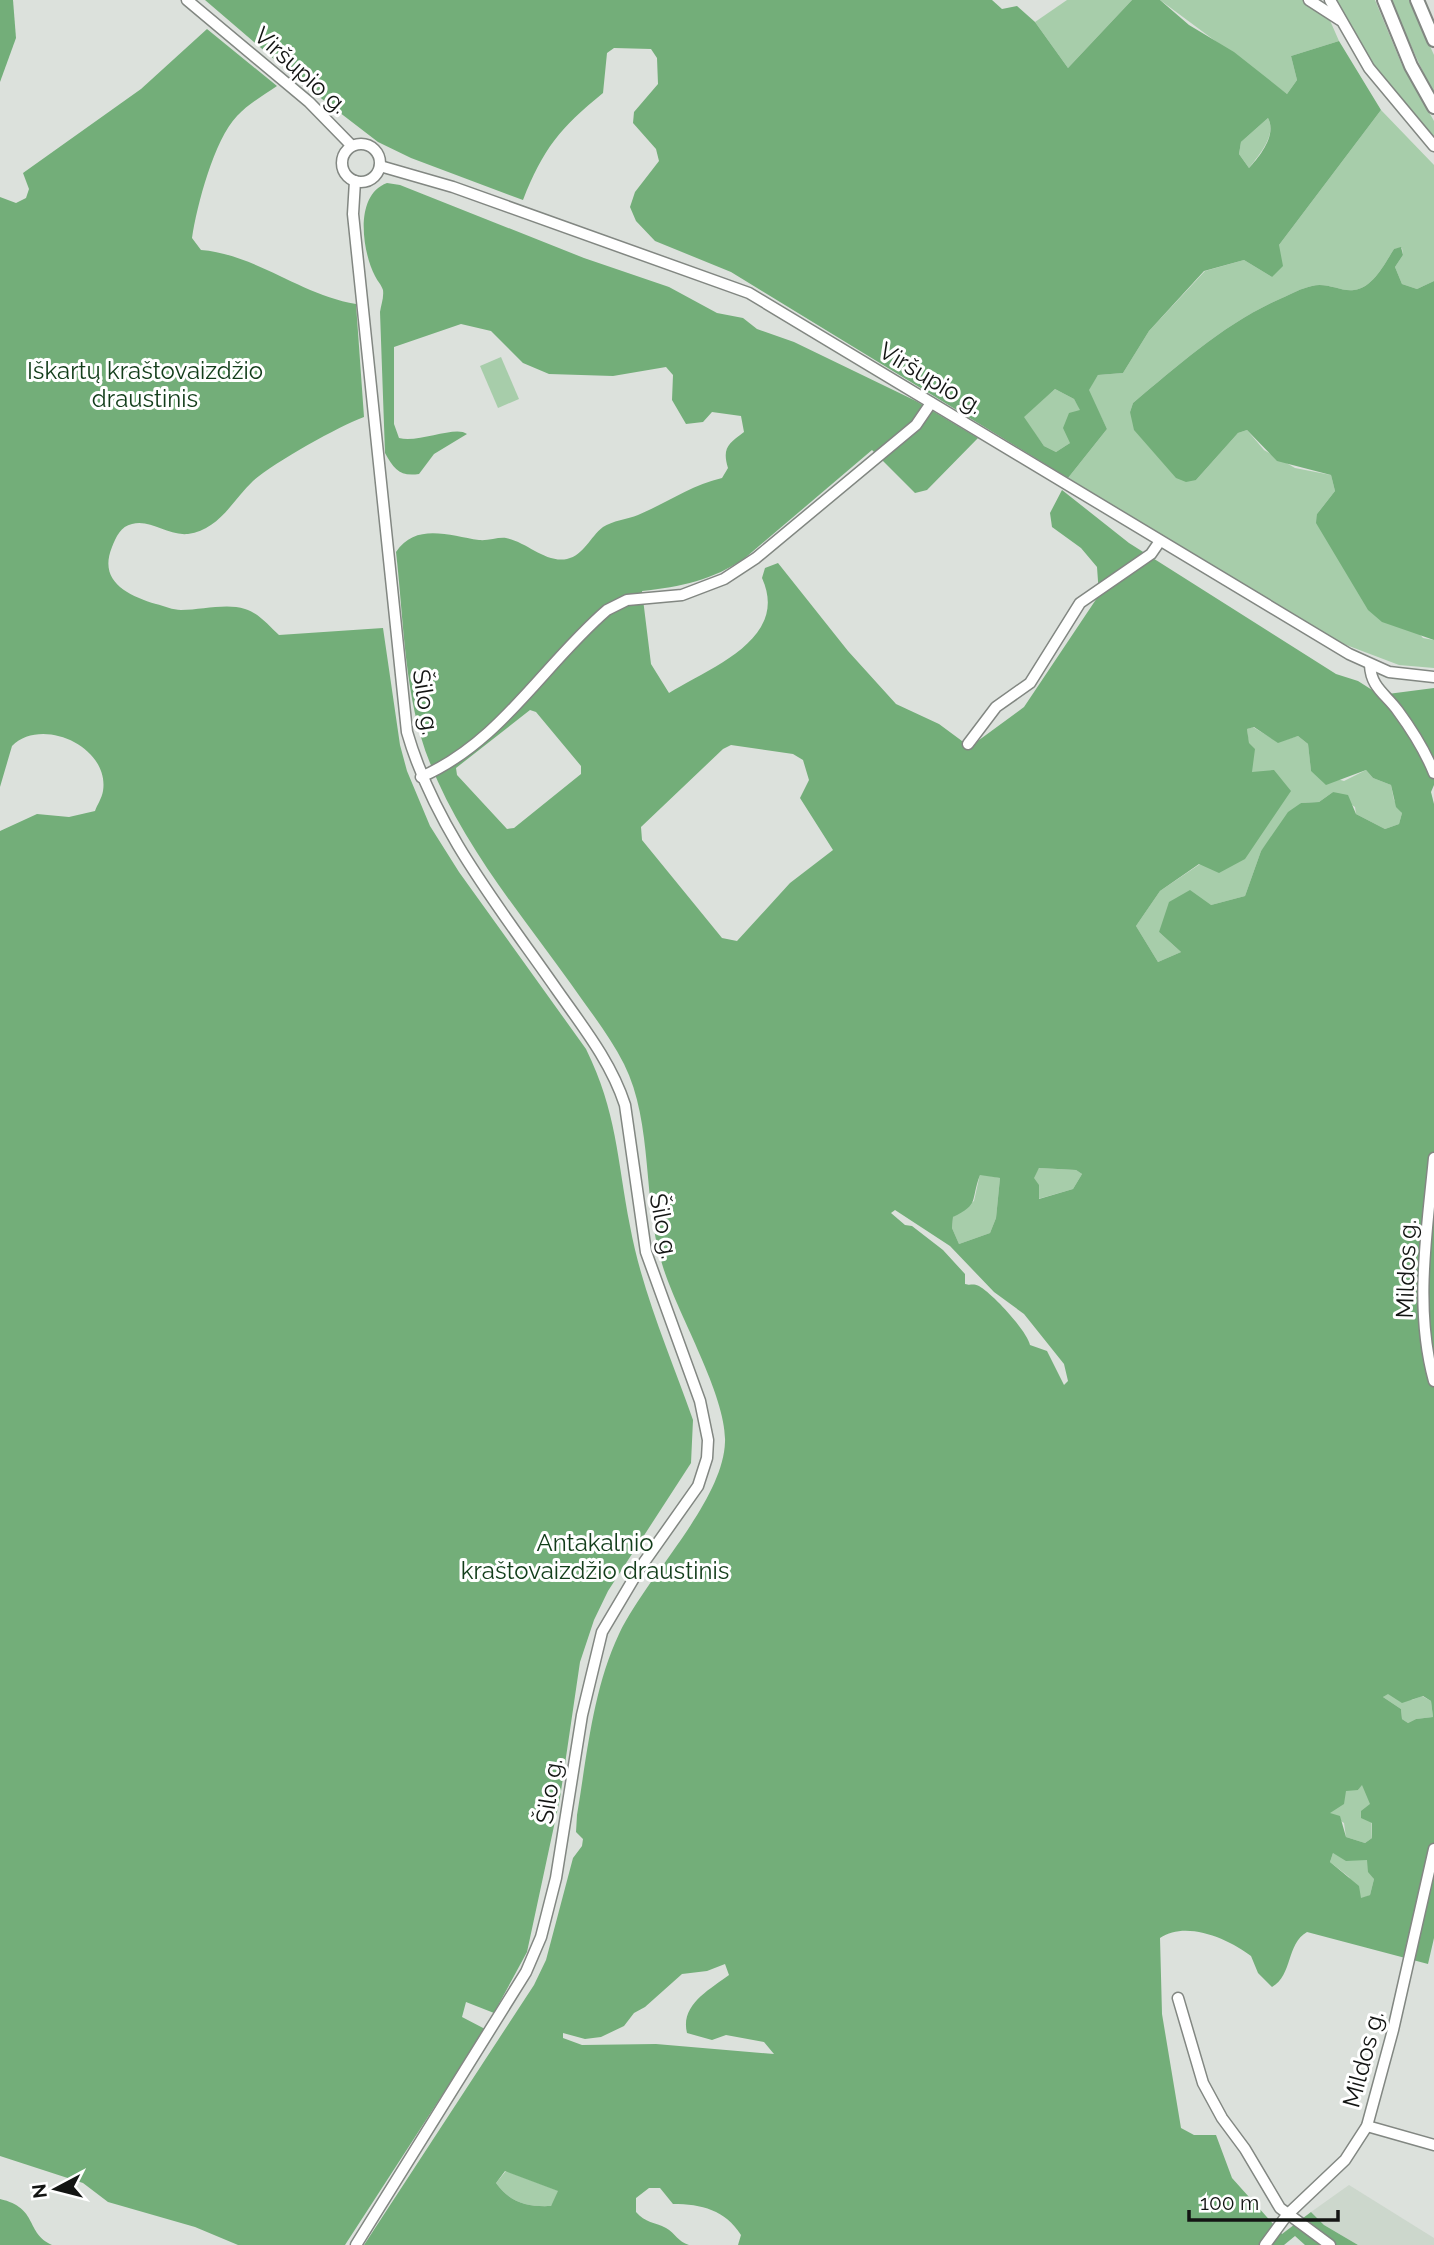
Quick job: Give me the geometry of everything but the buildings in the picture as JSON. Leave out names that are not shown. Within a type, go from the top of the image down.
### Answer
[{"type":"main road","points":[[1384,0],[1411,66],[1434,107]]},
{"type":"main road","points":[[1417,0],[1434,40]]},
{"type":"street","name":"Viršupio g.","points":[[187,0],[309,102],[351,145]]},
{"type":"street","points":[[1309,0],[1340,20]]},
{"type":"street","points":[[1331,0],[1369,68],[1434,146]]},
{"type":"street","name":"Viršupio g.","points":[[355,181],[345,174],[341,164],[344,153],[351,145],[363,143],[374,149],[380,166],[453,187],[730,284],[801,323],[1370,666],[1409,676],[1434,677]]},
{"type":"street","points":[[355,181],[370,180],[380,166]]},
{"type":"street","name":"Šilo g.","points":[[355,181],[353,214],[402,703],[421,777],[452,837],[601,1054],[618,1084],[625,1105],[646,1252],[700,1401],[708,1440],[707,1458],[698,1486],[640,1568],[602,1632],[582,1715],[556,1878],[535,1954],[508,2004],[356,2245]]},
{"type":"street","points":[[421,777],[467,751],[514,710],[607,610],[627,600],[693,592],[724,579],[747,565],[916,425],[932,403]]},
{"type":"street","points":[[968,744],[996,707],[1030,683],[1080,603],[1151,554],[1160,541]]},
{"type":"street","points":[[1370,666],[1375,687],[1396,707],[1434,773]]},
{"type":"street","name":"Mildos g.","points":[[1434,1158],[1426,1243],[1424,1329],[1434,1381]]},
{"type":"street","name":"Mildos g.","points":[[1265,2245],[1287,2215],[1345,2160],[1367,2126],[1393,2030],[1434,1849]]},
{"type":"street","points":[[1178,1998],[1212,2102],[1245,2149],[1259,2177],[1287,2215],[1330,2245]]},
{"type":"street","points":[[1367,2126],[1434,2146]]},
{"type":"shaded area","points":[[1349,2185],[1434,2238],[1434,2245],[1358,2245],[1324,2225],[1311,2212]]},
{"type":"green space","points":[[0,0],[13,0],[16,38],[0,82]]},
{"type":"green space","points":[[205,0],[992,0],[1002,9],[1017,6],[1035,22],[1068,68],[1132,0],[1160,0],[1189,25],[1234,52],[1287,94],[1297,80],[1291,56],[1339,41],[1381,110],[1279,245],[1283,266],[1272,277],[1244,260],[1204,271],[1149,331],[1123,373],[1098,375],[1089,390],[1107,429],[1068,478],[731,272],[655,241],[636,221],[630,207],[635,192],[659,161],[656,149],[633,123],[634,112],[658,84],[657,58],[651,49],[614,48],[607,53],[603,93],[554,140],[523,200],[411,158],[378,142],[309,89]],"holes":[[[1268,118],[1269,138],[1249,168],[1239,154],[1241,142]],[[1055,389],[1074,399],[1080,410],[1069,413],[1063,428],[1070,443],[1056,452],[1044,446],[1024,417]]]},
{"type":"green space","points":[[1067,0],[1132,0],[1068,68],[1035,22]]},
{"type":"green space","points":[[1160,0],[1321,0],[1339,41],[1291,56],[1297,80],[1287,94]]},
{"type":"green space","points":[[1336,0],[1375,0],[1402,65],[1434,121],[1434,136],[1379,72],[1355,37]]},
{"type":"green space","points":[[1390,0],[1409,0],[1434,55],[1434,96]]},
{"type":"green space","points":[[207,29],[277,86],[241,112],[221,141],[202,191],[192,238],[201,250],[240,259],[316,292],[356,304],[364,417],[339,428],[262,473],[225,513],[208,527],[180,534],[139,523],[125,527],[112,547],[109,569],[112,578],[135,596],[168,608],[245,609],[259,617],[279,635],[383,628],[400,745],[407,771],[430,826],[459,872],[586,1049],[596,1072],[615,1136],[635,1251],[693,1420],[691,1463],[608,1591],[594,1620],[580,1662],[560,1798],[527,1952],[494,2013],[466,2002],[462,2017],[485,2029],[345,2245],[238,2245],[195,2227],[108,2202],[83,2183],[0,2156],[0,831],[37,814],[69,817],[95,811],[103,791],[102,775],[96,761],[85,750],[56,735],[40,734],[25,738],[12,746],[0,787],[0,197],[16,203],[26,198],[29,189],[23,173],[141,89]]},
{"type":"green space","points":[[1381,110],[1434,165],[1434,281],[1417,289],[1402,284],[1395,267],[1403,255],[1402,248],[1394,249],[1378,274],[1361,288],[1349,290],[1323,285],[1308,287],[1241,319],[1204,345],[1133,403],[1130,412],[1196,480],[1238,433],[1247,430],[1264,450],[1295,468],[1331,475],[1335,491],[1317,514],[1423,638],[1434,640],[1434,668],[1399,665],[1341,643],[1068,478],[1107,429],[1088,390],[1098,375],[1123,373],[1149,331],[1205,271],[1244,260],[1272,277],[1279,245]]},
{"type":"green space","points":[[1268,118],[1269,138],[1249,168],[1239,154],[1241,142]]},
{"type":"green space","points":[[387,183],[400,185],[584,258],[669,287],[717,313],[743,318],[757,329],[794,342],[916,401],[978,438],[927,490],[915,493],[872,450],[733,566],[696,581],[642,591],[651,664],[669,693],[724,662],[756,635],[765,618],[768,599],[762,578],[765,568],[778,563],[848,651],[896,704],[939,724],[962,741],[975,743],[1024,707],[1099,595],[1097,567],[1081,548],[1052,527],[1050,513],[1062,490],[1129,543],[1336,674],[1358,681],[1380,695],[1434,688],[1434,785],[1431,792],[1434,804],[1434,1938],[1428,1964],[1307,1932],[1296,1944],[1279,1982],[1272,1987],[1258,1973],[1251,1956],[1231,1943],[1194,1931],[1170,1933],[1160,1938],[1162,2014],[1181,2128],[1194,2135],[1216,2135],[1232,2178],[1282,2234],[1311,2212],[1324,2225],[1358,2245],[1305,2245],[1295,2236],[1284,2245],[738,2245],[741,2235],[735,2226],[720,2214],[694,2205],[673,2204],[660,2188],[649,2188],[636,2198],[636,2212],[639,2216],[666,2228],[689,2245],[364,2245],[534,1985],[546,1960],[573,1858],[582,1846],[583,1839],[576,1832],[577,1815],[592,1723],[610,1655],[631,1612],[698,1514],[721,1465],[725,1442],[724,1424],[718,1402],[663,1267],[652,1217],[640,1112],[624,1064],[599,1023],[475,850],[443,793],[430,763],[421,738],[410,686],[396,552],[413,537],[434,533],[479,540],[506,538],[551,558],[573,557],[603,527],[638,515],[689,490],[722,478],[728,468],[726,451],[744,432],[741,416],[712,412],[703,422],[686,424],[672,400],[673,375],[666,367],[613,376],[549,374],[523,363],[491,331],[461,324],[394,347],[394,424],[399,438],[455,432],[467,434],[434,454],[419,474],[398,471],[385,453],[380,312],[383,290],[370,265],[364,239],[365,211],[376,189]],"holes":[[[530,710],[536,712],[581,766],[581,774],[514,828],[507,829],[457,775],[456,768]],[[1254,727],[1278,743],[1298,736],[1308,744],[1311,771],[1326,785],[1366,770],[1373,778],[1391,785],[1396,807],[1402,813],[1399,824],[1385,829],[1356,814],[1348,795],[1333,792],[1319,802],[1301,803],[1288,812],[1261,851],[1245,896],[1211,905],[1190,890],[1169,902],[1159,932],[1181,952],[1158,962],[1136,926],[1160,891],[1199,864],[1219,873],[1245,859],[1291,791],[1274,770],[1252,772],[1255,749],[1249,743],[1247,729]],[[731,745],[793,754],[803,760],[809,780],[800,798],[833,850],[790,883],[737,941],[722,938],[642,840],[641,827],[723,749]],[[1039,1168],[1076,1170],[1082,1174],[1073,1189],[1039,1199],[1039,1185],[1034,1178]],[[980,1175],[1000,1178],[996,1218],[990,1233],[959,1244],[952,1228],[953,1217],[962,1213],[973,1201]],[[895,1210],[950,1246],[994,1292],[1024,1314],[1064,1364],[1068,1381],[1064,1385],[1047,1351],[1030,1345],[1023,1331],[1000,1304],[979,1286],[965,1284],[965,1274],[943,1250],[912,1226],[905,1225],[891,1213]],[[1388,1694],[1402,1703],[1423,1696],[1431,1701],[1433,1717],[1408,1723],[1402,1719],[1401,1709],[1383,1697]],[[1362,1785],[1370,1804],[1361,1811],[1361,1818],[1372,1823],[1372,1838],[1365,1843],[1346,1837],[1340,1816],[1330,1813],[1344,1804],[1346,1791],[1358,1790]],[[1333,1853],[1346,1861],[1367,1860],[1368,1872],[1374,1879],[1370,1895],[1361,1898],[1359,1886],[1330,1862]],[[725,1964],[729,1975],[692,2006],[686,2023],[687,2033],[712,2040],[726,2035],[764,2042],[774,2054],[656,2044],[582,2045],[563,2038],[563,2033],[585,2039],[601,2037],[624,2026],[634,2013],[645,2007],[682,1974],[707,1971]],[[505,2171],[558,2191],[551,2206],[543,2206],[520,2202],[501,2190],[496,2183]]]},
{"type":"green space","points":[[1401,247],[1403,255],[1395,267],[1402,284],[1417,289],[1434,281],[1434,640],[1382,622],[1368,610],[1316,523],[1317,514],[1335,491],[1331,475],[1277,461],[1247,430],[1238,433],[1196,480],[1186,482],[1176,478],[1134,430],[1130,412],[1133,403],[1204,345],[1241,319],[1308,287],[1323,285],[1349,290],[1361,288],[1378,274],[1394,249]]},
{"type":"green space","points":[[501,357],[519,399],[498,408],[480,366]]},
{"type":"green space","points":[[1055,389],[1074,399],[1081,410],[1070,443],[1056,452],[1044,446],[1023,417]]},
{"type":"green space","points":[[1253,727],[1278,742],[1298,736],[1308,744],[1311,771],[1344,781],[1366,770],[1373,778],[1391,785],[1394,800],[1402,813],[1399,824],[1385,829],[1356,814],[1355,807],[1333,792],[1319,802],[1301,803],[1261,851],[1245,896],[1211,905],[1159,932],[1181,952],[1158,962],[1136,926],[1160,891],[1200,864],[1252,772],[1247,729]]},
{"type":"green space","points":[[1039,1168],[1076,1170],[1082,1174],[1073,1189],[1038,1199],[1033,1178]]},
{"type":"green space","points":[[980,1174],[1000,1178],[996,1218],[990,1233],[959,1244],[952,1228],[953,1217],[974,1201]]},
{"type":"green space","points":[[1388,1693],[1412,1700],[1422,1696],[1431,1701],[1433,1717],[1408,1723],[1402,1719],[1401,1709],[1383,1697]]},
{"type":"green space","points":[[1362,1784],[1366,1789],[1372,1817],[1372,1838],[1365,1843],[1346,1837],[1344,1823],[1329,1813],[1345,1790],[1358,1790]]},
{"type":"green space","points":[[1333,1853],[1368,1860],[1374,1879],[1370,1895],[1361,1899],[1349,1877],[1330,1862]]},
{"type":"green space","points":[[506,2171],[559,2191],[551,2206],[527,2204],[507,2195],[496,2183]]},
{"type":"green space","points":[[0,2199],[21,2208],[38,2234],[52,2245],[0,2245]]},
{"type":"park label","name":"Iškartų kraštovaizdžio draustinis","points":[[145,384]]},
{"type":"park label","name":"Antakalnio kraštovaizdžio draustinis","points":[[595,1556]]}]
